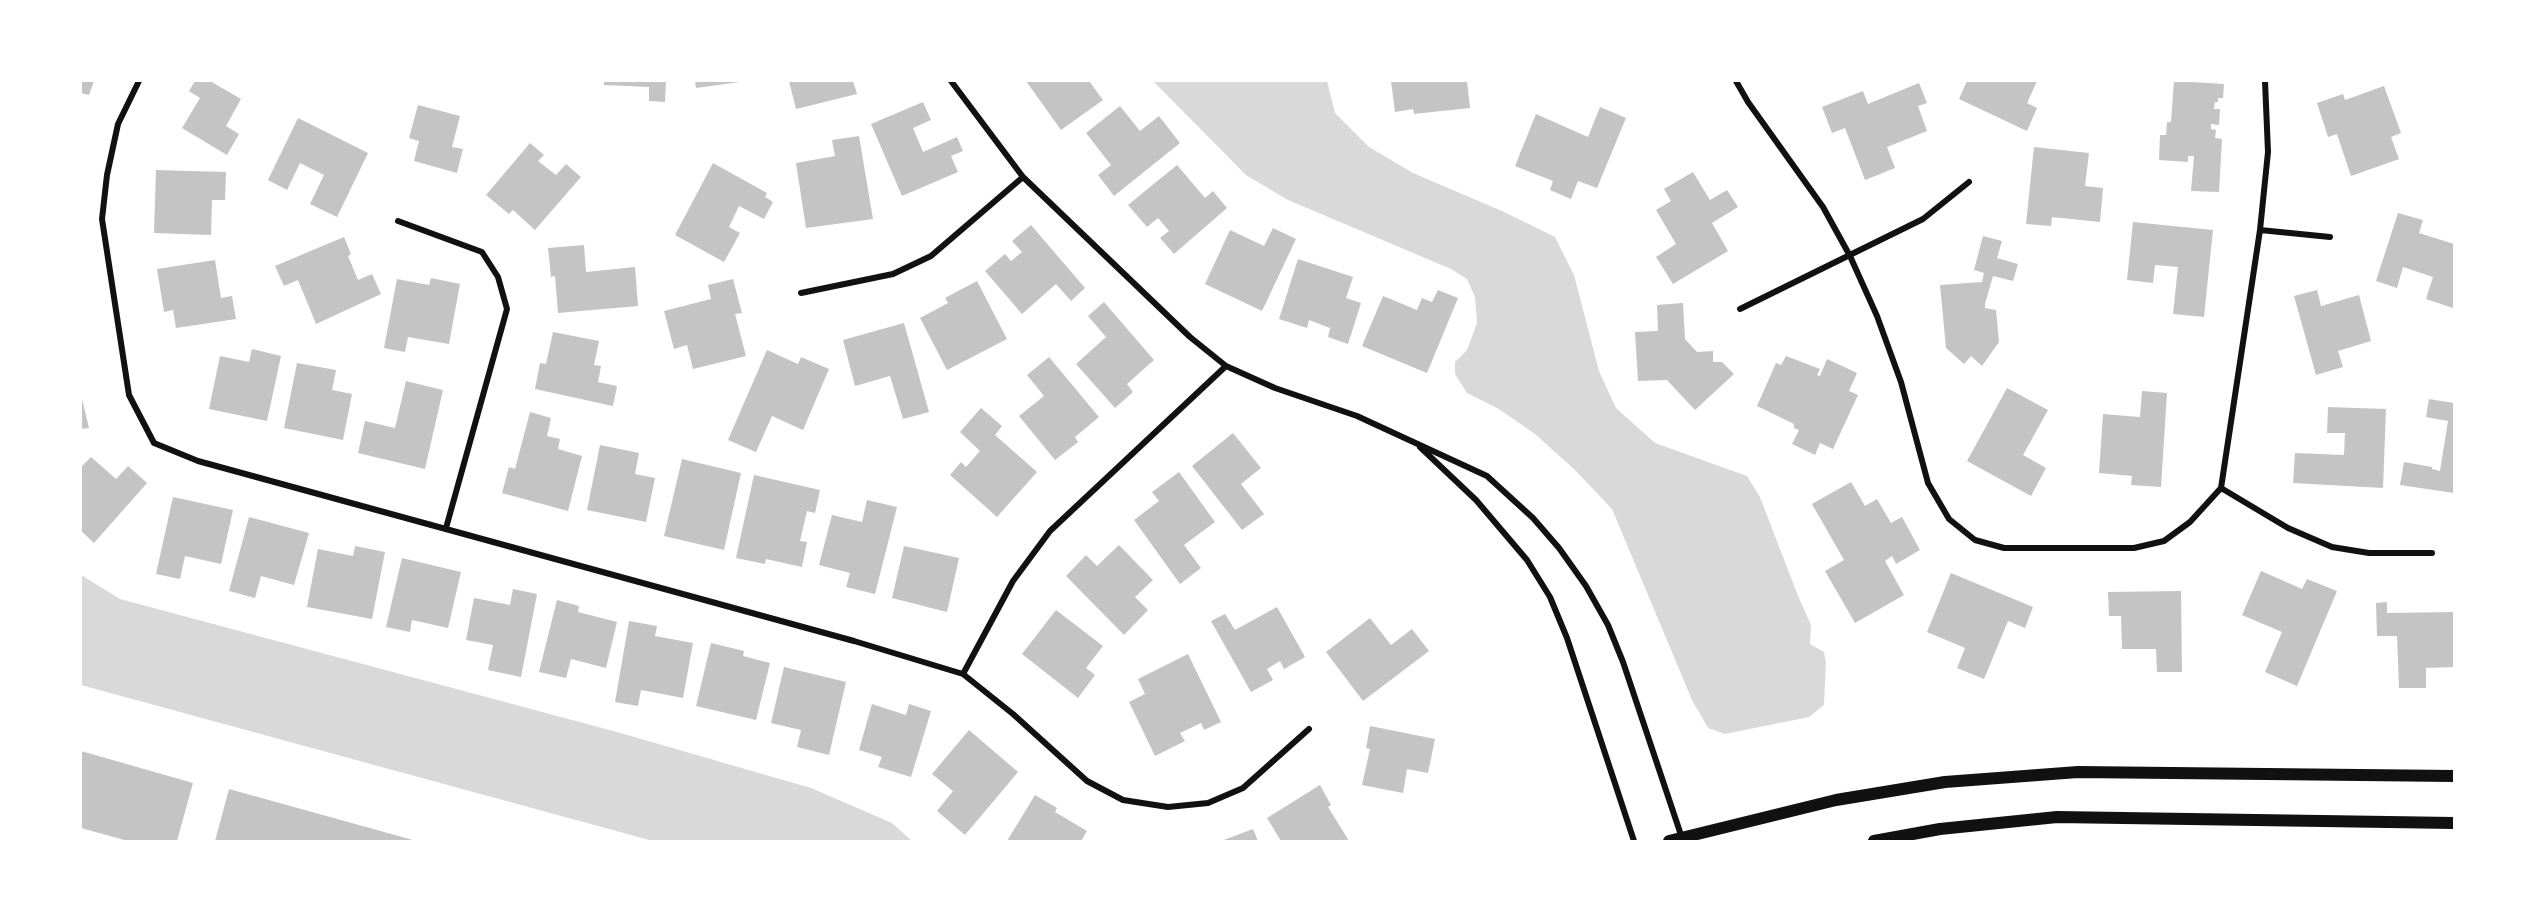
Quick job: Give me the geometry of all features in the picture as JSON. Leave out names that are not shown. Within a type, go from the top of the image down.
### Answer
[{"type":"main road","points":[[1678,840],[1836,800],[1945,782],[2078,772],[2454,776]]},
{"type":"main road","points":[[1874,841],[1940,829],[2057,817],[2454,823]]},
{"type":"street","points":[[139,81],[118,124],[107,175],[102,219],[129,395],[154,442],[198,461],[854,641],[963,674],[1013,714],[1087,781],[1123,800],[1168,807],[1208,803],[1242,788],[1309,729]]},
{"type":"street","points":[[951,81],[1023,177],[1190,337],[1226,366],[1275,388],[1357,416],[1487,477],[1533,518],[1559,548],[1586,586],[1608,625],[1623,662],[1678,840]]},
{"type":"street","points":[[1736,81],[1748,102],[1823,207],[1850,256],[1877,316],[1901,382],[1928,483],[1948,519],[1975,540],[2004,548],[2134,548],[2164,542],[2190,522],[2221,488],[2259,230],[2268,152],[2265,81]]},
{"type":"street","points":[[801,293],[893,274],[931,256],[1023,177]]},
{"type":"street","points":[[1740,309],[1923,219],[1969,182]]},
{"type":"street","points":[[398,221],[482,252],[498,277],[507,309],[446,528]]},
{"type":"street","points":[[2259,230],[2330,237]]},
{"type":"street","points":[[963,674],[1013,581],[1050,531],[1226,366]]},
{"type":"street","points":[[1416,443],[1476,500],[1527,560],[1550,597],[1568,638],[1634,841]]},
{"type":"street","points":[[2221,488],[2288,528],[2332,547],[2369,553],[2432,553]]},
{"type":"shaded area","points":[[1153,81],[1327,81],[1335,113],[1369,147],[1413,173],[1502,211],[1555,237],[1574,275],[1599,371],[1616,408],[1655,443],[1747,476],[1760,497],[1811,625],[1810,644],[1824,652],[1826,663],[1824,705],[1809,717],[1725,734],[1708,728],[1692,700],[1612,509],[1574,469],[1535,434],[1499,409],[1467,393],[1455,374],[1455,362],[1467,350],[1477,323],[1475,297],[1467,279],[1451,269],[1288,200],[1246,175]]},
{"type":"shaded area","points":[[81,575],[120,599],[617,732],[811,788],[892,823],[912,841],[653,841],[81,685]]},
{"type":"building","points":[[81,81],[94,81],[89,95],[81,93]]},
{"type":"building","points":[[195,81],[210,81],[241,99],[226,126],[239,134],[227,155],[182,128],[200,98],[189,91]]},
{"type":"building","points":[[604,81],[666,81],[665,102],[649,101],[649,87],[604,85]]},
{"type":"building","points":[[695,81],[740,81],[740,82],[696,88]]},
{"type":"building","points":[[789,81],[853,81],[857,94],[796,109]]},
{"type":"building","points":[[1026,81],[1089,81],[1103,100],[1061,130]]},
{"type":"building","points":[[1391,81],[1467,81],[1470,108],[1414,114],[1413,109],[1395,112]]},
{"type":"building","points":[[1967,81],[2037,81],[2027,103],[2037,108],[2027,131],[1959,99]]},
{"type":"building","points":[[2174,81],[2224,84],[2223,98],[2218,98],[2214,109],[2220,109],[2219,125],[2211,124],[2211,129],[2216,130],[2215,138],[2222,139],[2219,192],[2191,191],[2194,156],[2188,156],[2188,162],[2159,160],[2160,135],[2166,135],[2167,122],[2171,122]]},
{"type":"building","points":[[1919,83],[1927,103],[1918,106],[1927,131],[1887,147],[1895,168],[1865,180],[1845,128],[1832,133],[1822,107],[1863,91],[1868,104]]},
{"type":"building","points":[[2384,86],[2401,133],[2391,137],[2399,159],[2351,176],[2337,134],[2328,137],[2317,103],[2343,94],[2345,100]]},
{"type":"building","points":[[923,102],[931,120],[913,128],[923,152],[957,137],[963,151],[951,156],[958,172],[902,196],[871,124]]},
{"type":"building","points":[[418,105],[460,116],[452,147],[463,149],[457,173],[414,161],[419,141],[409,138]]},
{"type":"building","points":[[1120,106],[1140,131],[1159,116],[1180,143],[1114,196],[1098,175],[1111,165],[1086,133]]},
{"type":"building","points":[[1600,107],[1626,118],[1597,188],[1578,181],[1571,199],[1550,190],[1553,181],[1515,166],[1536,114],[1588,137]]},
{"type":"building","points":[[298,118],[368,153],[337,217],[310,204],[324,175],[300,163],[287,190],[268,180]]},
{"type":"building","points":[[859,136],[873,219],[806,228],[796,163],[835,156],[832,140]]},
{"type":"building","points":[[530,143],[544,155],[538,161],[556,175],[566,164],[581,177],[535,230],[513,210],[509,214],[486,195]]},
{"type":"building","points":[[2034,147],[2089,153],[2085,186],[2103,188],[2100,222],[2052,217],[2051,226],[2026,224]]},
{"type":"building","points":[[713,163],[767,193],[765,197],[773,202],[764,219],[739,206],[729,227],[740,233],[724,262],[675,235]]},
{"type":"building","points":[[1177,165],[1205,198],[1213,191],[1227,208],[1174,254],[1160,238],[1169,231],[1158,218],[1147,227],[1128,205]]},
{"type":"building","points":[[156,170],[226,172],[225,200],[212,200],[211,235],[154,233]]},
{"type":"building","points":[[1693,172],[1710,200],[1727,190],[1738,207],[1712,223],[1728,251],[1673,284],[1656,257],[1676,244],[1656,210],[1671,201],[1664,189]]},
{"type":"building","points":[[2398,213],[2423,220],[2419,233],[2454,244],[2453,308],[2426,299],[2433,277],[2403,267],[2397,288],[2376,281]]},
{"type":"building","points":[[2133,222],[2213,230],[2204,317],[2173,314],[2178,267],[2155,265],[2153,283],[2127,280]]},
{"type":"building","points":[[1031,225],[1085,288],[1071,301],[1056,284],[1022,314],[985,271],[1005,254],[1011,261],[1022,252],[1012,241]]},
{"type":"building","points":[[1273,228],[1296,239],[1262,311],[1205,284],[1230,230],[1264,246]]},
{"type":"building","points":[[1983,236],[2002,241],[1997,258],[2018,264],[2013,281],[1993,276],[1985,308],[1996,310],[1999,342],[1982,366],[1971,356],[1964,364],[1946,348],[1940,285],[1982,282],[1984,273],[1974,270]]},
{"type":"building","points":[[344,237],[351,254],[348,256],[358,280],[372,274],[381,294],[316,324],[298,280],[284,286],[275,266]]},
{"type":"building","points":[[584,245],[586,272],[635,267],[638,306],[558,313],[555,276],[551,277],[548,248]]},
{"type":"building","points":[[1298,259],[1353,277],[1346,298],[1361,303],[1348,344],[1328,337],[1330,328],[1309,320],[1307,328],[1279,319]]},
{"type":"building","points":[[215,260],[221,298],[232,296],[236,319],[176,328],[173,310],[164,312],[157,269]]},
{"type":"building","points":[[431,278],[460,284],[449,344],[408,337],[405,352],[384,348],[397,279],[429,285]]},
{"type":"building","points":[[733,279],[742,313],[735,314],[746,356],[693,369],[687,345],[674,349],[664,311],[711,299],[708,285]]},
{"type":"building","points":[[977,281],[1007,339],[947,370],[920,318],[948,303],[945,298]]},
{"type":"building","points":[[1438,290],[1458,298],[1427,373],[1362,346],[1383,296],[1417,310],[1422,298],[1432,302]]},
{"type":"building","points":[[2317,290],[2321,306],[2359,295],[2371,341],[2338,351],[2343,367],[2316,375],[2294,296]]},
{"type":"building","points":[[1104,302],[1154,360],[1127,384],[1133,392],[1115,408],[1076,364],[1106,337],[1088,316]]},
{"type":"building","points":[[1683,303],[1685,339],[1697,352],[1713,351],[1713,362],[1722,362],[1734,374],[1695,410],[1667,380],[1638,381],[1635,332],[1658,331],[1657,305]]},
{"type":"building","points":[[904,323],[929,412],[903,419],[890,376],[855,386],[843,340]]},
{"type":"building","points":[[553,332],[599,341],[594,365],[601,366],[598,382],[617,386],[613,406],[535,389],[540,363],[546,364]]},
{"type":"building","points":[[252,349],[281,356],[267,421],[209,409],[220,356],[249,362]]},
{"type":"building","points":[[767,350],[798,364],[801,357],[829,369],[803,430],[772,416],[756,452],[728,440]]},
{"type":"building","points":[[1786,356],[1820,369],[1817,375],[1820,376],[1827,359],[1857,373],[1849,391],[1858,395],[1833,449],[1820,443],[1815,455],[1792,444],[1799,430],[1794,428],[1794,424],[1757,406],[1776,363],[1781,365]]},
{"type":"building","points":[[1049,357],[1099,417],[1075,437],[1078,442],[1055,460],[1019,416],[1044,396],[1027,375]]},
{"type":"building","points":[[297,363],[336,370],[332,390],[352,394],[343,440],[284,428]]},
{"type":"building","points":[[406,381],[443,390],[425,469],[358,453],[365,421],[395,428]]},
{"type":"building","points":[[2007,388],[2048,410],[2023,455],[2046,468],[2031,496],[1967,461]]},
{"type":"building","points":[[2142,391],[2167,393],[2161,487],[2131,485],[2132,476],[2099,473],[2103,414],[2140,417]]},
{"type":"building","points":[[81,395],[89,428],[81,429]]},
{"type":"building","points":[[2429,399],[2454,403],[2454,493],[2400,485],[2404,462],[2432,467],[2440,471],[2448,421],[2426,417]]},
{"type":"building","points":[[2328,407],[2386,409],[2383,488],[2293,483],[2295,453],[2344,455],[2345,433],[2327,433]]},
{"type":"building","points":[[981,408],[1002,426],[995,435],[1037,472],[997,517],[950,475],[961,462],[966,467],[980,451],[960,432]]},
{"type":"building","points":[[530,412],[551,418],[547,436],[560,439],[558,449],[582,456],[568,511],[502,493],[509,467],[515,469]]},
{"type":"building","points":[[1233,433],[1261,468],[1241,484],[1264,514],[1242,530],[1192,466]]},
{"type":"building","points":[[600,445],[639,453],[635,474],[655,478],[646,522],[587,510]]},
{"type":"building","points":[[91,457],[116,479],[128,466],[147,483],[94,543],[81,531],[81,467]]},
{"type":"building","points":[[682,459],[741,473],[724,550],[664,536]]},
{"type":"building","points":[[1179,472],[1215,522],[1184,545],[1201,568],[1180,584],[1134,520],[1159,501],[1152,492]]},
{"type":"building","points":[[754,475],[820,490],[815,513],[807,511],[800,541],[807,542],[802,567],[766,559],[765,564],[736,558]]},
{"type":"building","points":[[1851,482],[1865,506],[1877,499],[1891,523],[1902,517],[1920,550],[1896,564],[1892,556],[1885,561],[1904,595],[1855,623],[1825,571],[1844,560],[1812,504]]},
{"type":"building","points":[[173,497],[233,510],[221,564],[185,556],[180,579],[156,574]]},
{"type":"building","points":[[867,500],[897,507],[875,594],[846,587],[850,573],[819,565],[832,515],[862,522]]},
{"type":"building","points":[[249,517],[309,533],[294,585],[261,576],[255,598],[229,591]]},
{"type":"building","points":[[1119,545],[1153,580],[1135,597],[1148,610],[1124,635],[1066,576],[1086,555],[1097,566]]},
{"type":"building","points":[[355,546],[385,552],[372,619],[307,607],[318,549],[353,556]]},
{"type":"building","points":[[904,546],[959,558],[947,612],[892,598]]},
{"type":"building","points":[[402,558],[461,572],[448,628],[412,620],[410,632],[386,627]]},
{"type":"building","points":[[2261,571],[2302,589],[2307,579],[2337,591],[2297,686],[2265,672],[2282,632],[2242,615]]},
{"type":"building","points":[[1951,573],[2033,607],[2025,628],[2008,621],[1984,679],[1957,668],[1965,648],[1927,632]]},
{"type":"building","points":[[513,589],[537,594],[521,677],[488,670],[493,645],[466,640],[474,598],[510,605]]},
{"type":"building","points":[[2181,591],[2182,672],[2157,672],[2156,649],[2122,649],[2121,616],[2109,616],[2108,592]]},
{"type":"building","points":[[557,600],[579,606],[578,612],[617,622],[606,668],[571,659],[566,678],[539,672]]},
{"type":"building","points":[[2387,602],[2387,613],[2454,612],[2454,667],[2426,668],[2426,688],[2399,688],[2397,636],[2377,636],[2376,603]]},
{"type":"building","points":[[1277,607],[1305,657],[1284,669],[1280,661],[1267,669],[1273,680],[1251,692],[1211,621],[1225,614],[1235,630]]},
{"type":"building","points":[[1056,610],[1103,646],[1086,668],[1095,675],[1078,698],[1022,654]]},
{"type":"building","points":[[1370,618],[1391,645],[1412,629],[1429,651],[1363,701],[1326,652]]},
{"type":"building","points":[[629,621],[657,626],[655,636],[693,643],[683,698],[641,690],[638,706],[615,702]]},
{"type":"building","points":[[711,643],[744,651],[743,656],[770,663],[756,720],[696,706]]},
{"type":"building","points":[[1188,654],[1221,722],[1204,730],[1201,723],[1180,733],[1185,741],[1155,756],[1129,702],[1145,694],[1138,679]]},
{"type":"building","points":[[784,667],[846,682],[829,755],[797,747],[801,730],[771,723]]},
{"type":"building","points":[[872,704],[906,715],[909,704],[931,711],[911,777],[878,767],[882,757],[859,750]]},
{"type":"building","points":[[1370,726],[1435,739],[1428,773],[1407,769],[1403,793],[1362,785],[1370,749],[1366,748]]},
{"type":"building","points":[[969,730],[1018,772],[965,835],[937,811],[953,791],[932,774]]},
{"type":"building","points":[[81,751],[193,783],[177,841],[128,841],[81,828]]},
{"type":"building","points":[[1320,785],[1331,805],[1328,807],[1349,841],[1281,841],[1267,818]]},
{"type":"building","points":[[229,789],[413,840],[215,841]]},
{"type":"building","points":[[1035,795],[1057,808],[1055,812],[1087,831],[1081,841],[1007,841]]},
{"type":"building","points":[[1253,829],[1258,841],[1221,841]]}]
